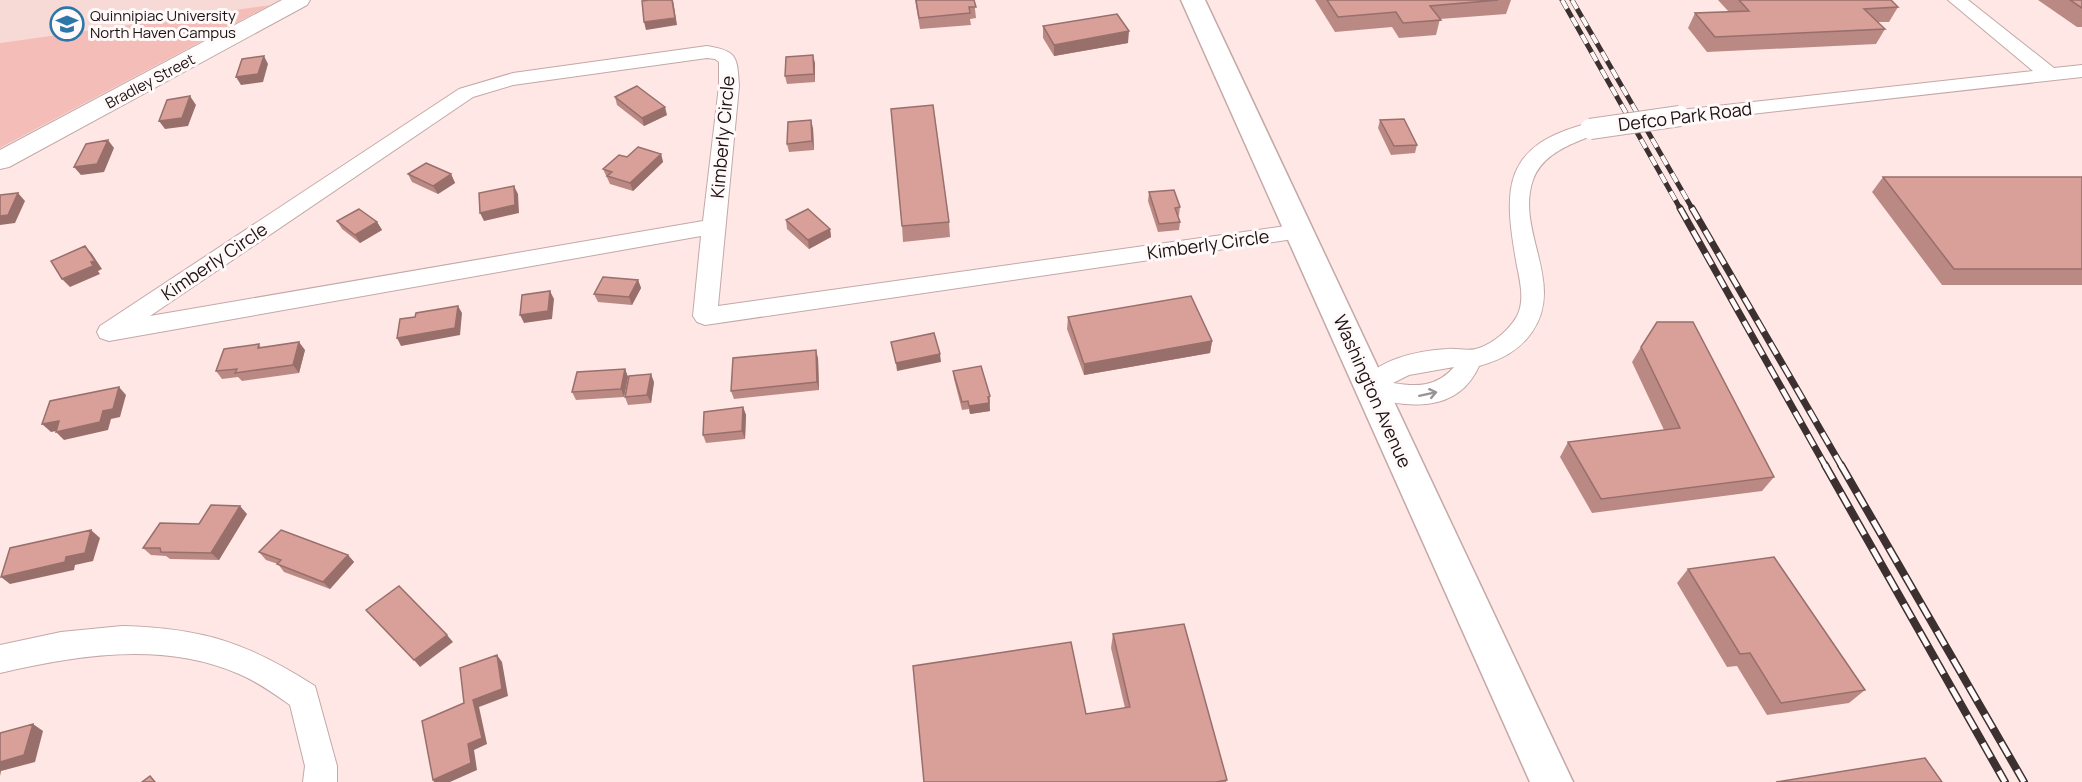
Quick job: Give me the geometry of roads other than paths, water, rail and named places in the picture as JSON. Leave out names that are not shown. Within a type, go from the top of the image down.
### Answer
[{"type":"main road","name":"Washington Avenue","points":[[1193,0],[1552,782]]},
{"type":"street","name":"Bradley Street","points":[[0,161],[299,0]]},
{"type":"street","points":[[1957,0],[2049,74]]},
{"type":"street","name":"Kimberly Circle","points":[[713,227],[109,332],[466,93],[513,79],[690,53],[721,54],[728,61],[729,86],[705,316],[1300,231]]},
{"type":"street","name":"Defco Park Road","points":[[1371,388],[1393,394],[1428,395],[1453,386],[1463,377],[1470,359],[1508,342],[1522,329],[1531,313],[1533,292],[1518,210],[1519,187],[1529,165],[1543,149],[1564,137],[1590,129],[1680,116],[2082,71]]},
{"type":"street","points":[[0,659],[36,650],[112,639],[182,643],[245,661],[304,696],[321,766],[320,782]]},
{"type":"railway","points":[[1562,0],[1681,210]]},
{"type":"railway","points":[[1572,0],[1693,210]]},
{"type":"railway","points":[[1680,208],[1826,467]]},
{"type":"railway","points":[[1692,208],[1842,467]]},
{"type":"railway","points":[[1825,465],[2005,782]]},
{"type":"railway","points":[[1841,465],[2024,782]]},
{"type":"place","name":"Quinnipiac University North Haven Campus","points":[[67,24]]}]
